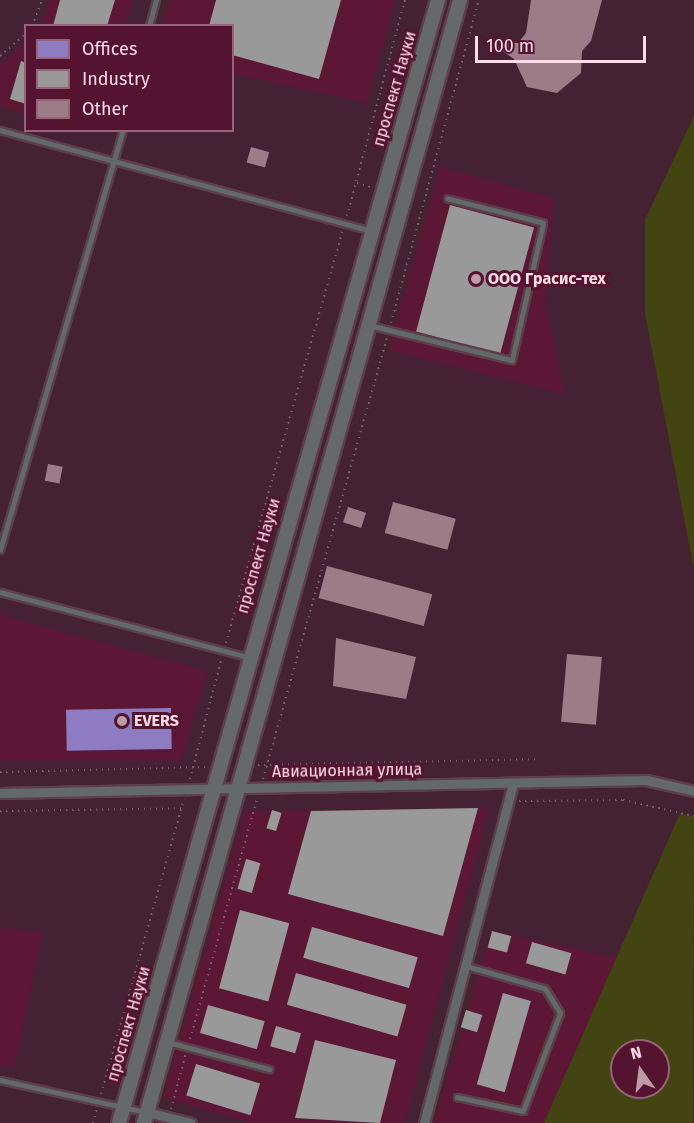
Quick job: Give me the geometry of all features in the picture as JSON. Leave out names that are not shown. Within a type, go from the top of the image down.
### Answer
[{"type":"street","name":"проспект Науки","points":[[119,1123],[247,657],[438,0]]},
{"type":"street","points":[[191,1123],[168,1118],[146,1118],[460,0]]},
{"type":"street","name":"Авиационная улица","points":[[0,794],[646,780],[694,791]]},
{"type":"street","points":[[424,1123],[513,783]]},
{"type":"lane","points":[[150,24],[156,0]]},
{"type":"lane","points":[[0,130],[371,231]]},
{"type":"lane","points":[[0,550],[122,132]]},
{"type":"lane","points":[[369,325],[512,360],[543,224],[448,199]]},
{"type":"lane","points":[[0,592],[247,657]]},
{"type":"lane","points":[[456,1098],[523,1111],[560,1013],[545,989],[465,966]]},
{"type":"lane","points":[[168,1042],[269,1070]]},
{"type":"lane","points":[[0,1080],[124,1105],[146,1118]]},
{"type":"path","points":[[33,24],[42,0]]},
{"type":"path","points":[[93,1123],[187,790],[223,652],[345,223],[405,0]]},
{"type":"path","points":[[168,1118],[479,0]]},
{"type":"path","points":[[0,56],[24,35]]},
{"type":"path","points":[[246,765],[538,759]]},
{"type":"path","points":[[0,772],[218,766]]},
{"type":"path","points":[[508,801],[623,800],[694,816]]},
{"type":"path","points":[[0,811],[182,808]]},
{"type":"shaded area","points":[[50,0],[133,0],[125,24],[40,24]]},
{"type":"shaded area","points":[[169,0],[395,0],[367,103],[234,74],[234,24],[163,24]]},
{"type":"shaded area","points":[[24,42],[24,114],[0,106],[0,66]]},
{"type":"shaded area","name":"ООО Грасис-тех","points":[[440,167],[553,198],[546,307],[564,394],[388,350]]},
{"type":"shaded area","points":[[0,615],[208,671],[181,761],[0,761]]},
{"type":"shaded area","points":[[489,808],[405,1123],[251,1123],[163,1098],[245,811]]},
{"type":"shaded area","points":[[0,927],[43,932],[14,1068],[0,1064]]},
{"type":"shaded area","points":[[491,931],[620,958],[544,1123],[434,1123]]},
{"type":"green space","points":[[694,116],[694,570],[645,313],[645,220]]},
{"type":"green space","points":[[680,813],[694,817],[693,1123],[544,1123]]},
{"type":"building: Offices","points":[[171,708],[172,749],[67,751],[66,710]]},
{"type":"building: Industry","points":[[60,0],[115,0],[108,24],[54,24]]},
{"type":"building: Industry","points":[[216,0],[341,0],[319,79],[234,56],[234,24],[210,24]]},
{"type":"building: Industry","points":[[21,61],[24,62],[24,103],[10,99]]},
{"type":"building: Industry","name":"ООО Грасис-тех","points":[[450,205],[534,228],[500,354],[416,332]]},
{"type":"building: Industry","points":[[478,808],[443,936],[288,894],[311,811]]},
{"type":"building: Industry","points":[[272,810],[282,813],[276,831],[266,828]]},
{"type":"building: Industry","points":[[246,859],[260,863],[252,893],[237,889]]},
{"type":"building: Industry","points":[[240,910],[289,923],[268,1001],[219,988]]},
{"type":"building: Industry","points":[[312,927],[418,957],[409,988],[303,958]]},
{"type":"building: Industry","points":[[492,931],[511,936],[507,953],[488,947]]},
{"type":"building: Industry","points":[[532,942],[571,953],[565,974],[526,963]]},
{"type":"building: Industry","points":[[296,973],[407,1005],[397,1036],[287,1005]]},
{"type":"building: Industry","points":[[503,993],[531,1001],[505,1092],[477,1084]]},
{"type":"building: Industry","points":[[208,1005],[265,1021],[257,1049],[200,1033]]},
{"type":"building: Industry","points":[[466,1010],[482,1015],[477,1032],[461,1027]]},
{"type":"building: Industry","points":[[276,1026],[301,1033],[295,1053],[270,1046]]},
{"type":"building: Industry","points":[[315,1040],[396,1060],[380,1123],[295,1118]]},
{"type":"building: Industry","points":[[196,1064],[260,1084],[250,1115],[186,1096]]},
{"type":"building: Other","points":[[531,0],[602,0],[591,41],[582,51],[581,73],[557,93],[527,87],[514,59],[498,48],[500,42],[518,43],[526,33]]},
{"type":"building: Other","points":[[251,147],[269,152],[265,168],[247,162]]},
{"type":"building: Other","points":[[48,464],[63,467],[59,484],[45,481]]},
{"type":"building: Other","points":[[393,502],[456,519],[448,550],[385,533]]},
{"type":"building: Other","points":[[348,507],[366,513],[361,528],[343,522]]},
{"type":"building: Other","points":[[327,566],[432,594],[424,626],[318,598]]},
{"type":"building: Other","points":[[336,638],[416,657],[406,699],[333,686]]},
{"type":"building: Other","points":[[567,654],[602,657],[596,725],[561,722]]},
{"type":"place","name":"ООО Грасис-тех","points":[[476,279]]},
{"type":"place","name":"EVERS","points":[[122,721]]}]
